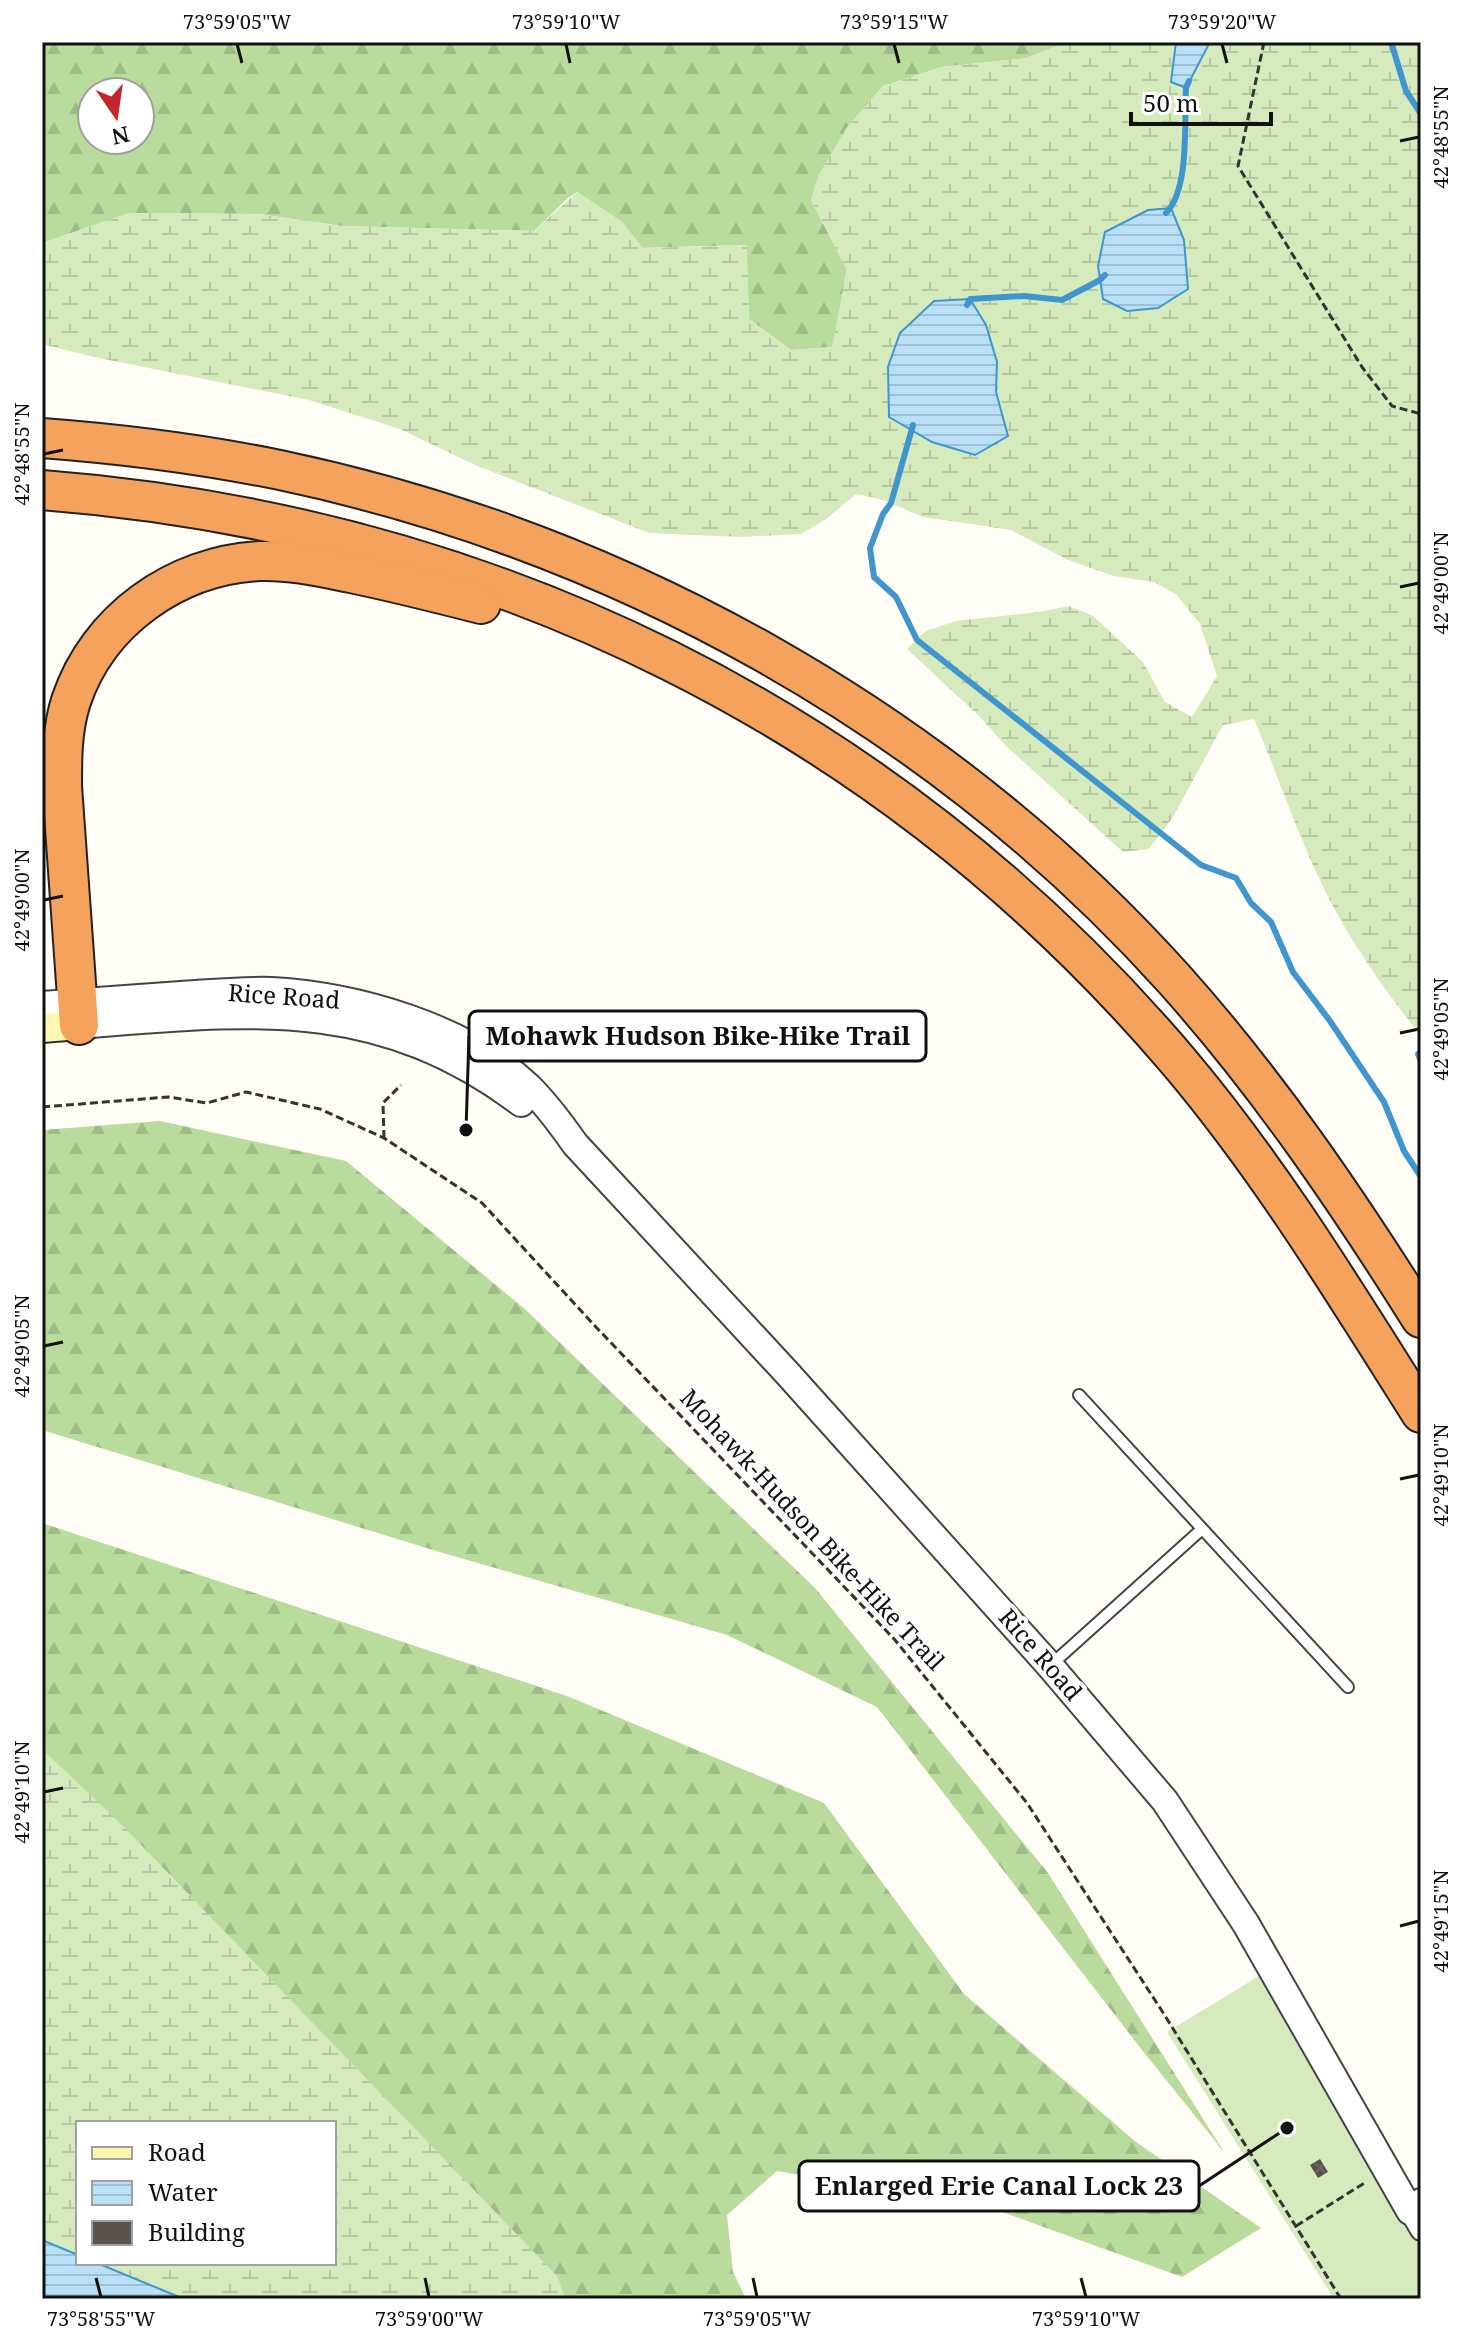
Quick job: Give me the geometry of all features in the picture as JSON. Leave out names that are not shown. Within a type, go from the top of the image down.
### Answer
[{"type":"highway","points":[[42,415],[245,453],[380,495]]},
{"type":"highway","points":[[42,438],[205,456],[278,470],[425,508],[562,555],[649,593],[735,635],[800,672],[911,746],[1021,830],[1124,927],[1217,1029],[1301,1136],[1421,1318]]},
{"type":"highway","points":[[42,490],[196,508],[268,521],[420,560],[466,592],[629,659],[828,751],[986,870],[1088,963],[1134,1011],[1260,1165],[1421,1413]]},
{"type":"highway","points":[[66,1011],[62,756],[68,715],[81,676],[112,631],[132,610],[180,580],[207,570],[262,561],[293,563],[466,592]]},
{"type":"main road","name":"Rice Road","points":[[42,1028],[66,1011]]},
{"type":"street","name":"Rice Road","points":[[66,1011],[188,1016],[267,1014],[339,1021],[375,1029],[410,1040],[469,1067],[575,1144],[788,1374],[1050,1666],[1165,1801],[1246,1924],[1386,2170],[1417,2215]]},
{"type":"lane","points":[[1079,1395],[1348,1687]]},
{"type":"lane","points":[[1050,1666],[1202,1529]]},
{"type":"path","points":[[1264,42],[1238,166],[1362,367],[1392,406],[1421,414]]},
{"type":"path","points":[[384,1138],[383,1103],[401,1085]]},
{"type":"path","name":"Mohawk-Hudson Bike-Hike Trail","points":[[42,1107],[168,1097],[207,1103],[246,1092],[320,1109],[384,1138],[482,1203],[895,1640],[1027,1803],[1162,2011],[1341,2299]]},
{"type":"path","points":[[1296,2226],[1386,2170]]},
{"type":"green space","points":[[42,42],[1068,42],[1027,58],[942,67],[883,86],[846,129],[811,200],[847,269],[833,347],[791,350],[749,319],[746,245],[642,248],[622,222],[577,192],[534,231],[341,226],[259,214],[130,213],[42,243]]},
{"type":"green space","points":[[1068,42],[1176,42],[1175,56],[1205,49],[1210,42],[1421,42],[1421,1036],[1375,975],[1335,910],[1302,840],[1254,719],[1223,725],[1173,817],[1149,849],[1123,852],[1006,746],[979,716],[907,649],[926,631],[956,621],[1069,606],[1093,616],[1143,662],[1165,702],[1192,717],[1217,676],[1200,624],[1176,594],[1154,582],[1114,576],[1068,560],[1011,530],[923,517],[883,500],[856,494],[825,520],[801,534],[739,537],[649,533],[475,465],[400,429],[309,400],[42,344],[42,243],[130,213],[259,214],[341,226],[534,231],[577,192],[622,222],[643,248],[747,245],[749,319],[791,350],[832,347],[847,270],[811,200],[818,176],[846,129],[883,86],[942,67],[1027,58]],"holes":[[[1184,240],[1103,300],[1098,266]],[[986,325],[997,362],[996,392],[1007,436],[932,442],[889,417]]]},
{"type":"green space","points":[[160,1121],[346,1161],[526,1310],[815,1588],[1048,1873],[1224,2152],[877,1707],[727,1635],[443,1553],[42,1430],[42,1130]]},
{"type":"green space","points":[[42,1523],[567,1696],[824,1803],[964,1994],[1136,2142],[1261,2228],[1182,2277],[983,2205],[777,2171],[727,2215],[733,2272],[746,2299],[184,2299],[102,2265],[336,2265],[336,2121],[76,2121],[76,2254],[42,2240]]},
{"type":"green space","points":[[42,1749],[119,1822],[557,2276],[566,2299],[184,2299],[102,2265],[336,2265],[336,2121],[76,2121],[76,2254],[42,2240]]},
{"type":"green space","points":[[1264,1973],[1421,2249],[1421,2299],[1334,2299],[1167,2032]]},
{"type":"water","points":[[1176,42],[1210,42],[1186,88],[1171,82]]},
{"type":"water","points":[[1171,208],[1184,240],[1188,289],[1158,308],[1127,311],[1103,299],[1098,266],[1105,232],[1148,210]]},
{"type":"water","points":[[970,299],[986,325],[997,362],[996,392],[1008,436],[975,455],[932,442],[889,417],[888,367],[900,333],[934,301]]},
{"type":"water","points":[[42,2240],[76,2254],[76,2265],[102,2265],[184,2299],[42,2299]]},
{"type":"building","points":[[1320,2159],[1328,2172],[1318,2178],[1310,2165]]},
{"type":"waterway","points":[[1391,42],[1406,91],[1421,114]]},
{"type":"waterway","points":[[1166,213],[1174,202],[1182,172],[1186,88],[1189,81]]},
{"type":"waterway","points":[[967,305],[970,299],[1024,296],[1062,300],[1105,275]]},
{"type":"waterway","points":[[913,425],[891,503],[883,514],[870,548],[874,577],[896,597],[917,640],[1201,865],[1236,878],[1251,903],[1271,922],[1293,972],[1384,1102],[1404,1151],[1421,1177]]},
{"type":"waterway","points":[[1421,1052],[1418,1054],[1421,1061]]},
{"type":"place","name":"Mohawk Hudson Bike-Hike Trail","points":[[466,1130]]},
{"type":"place","name":"Enlarged Erie Canal Lock 23","points":[[1287,2128]]}]
